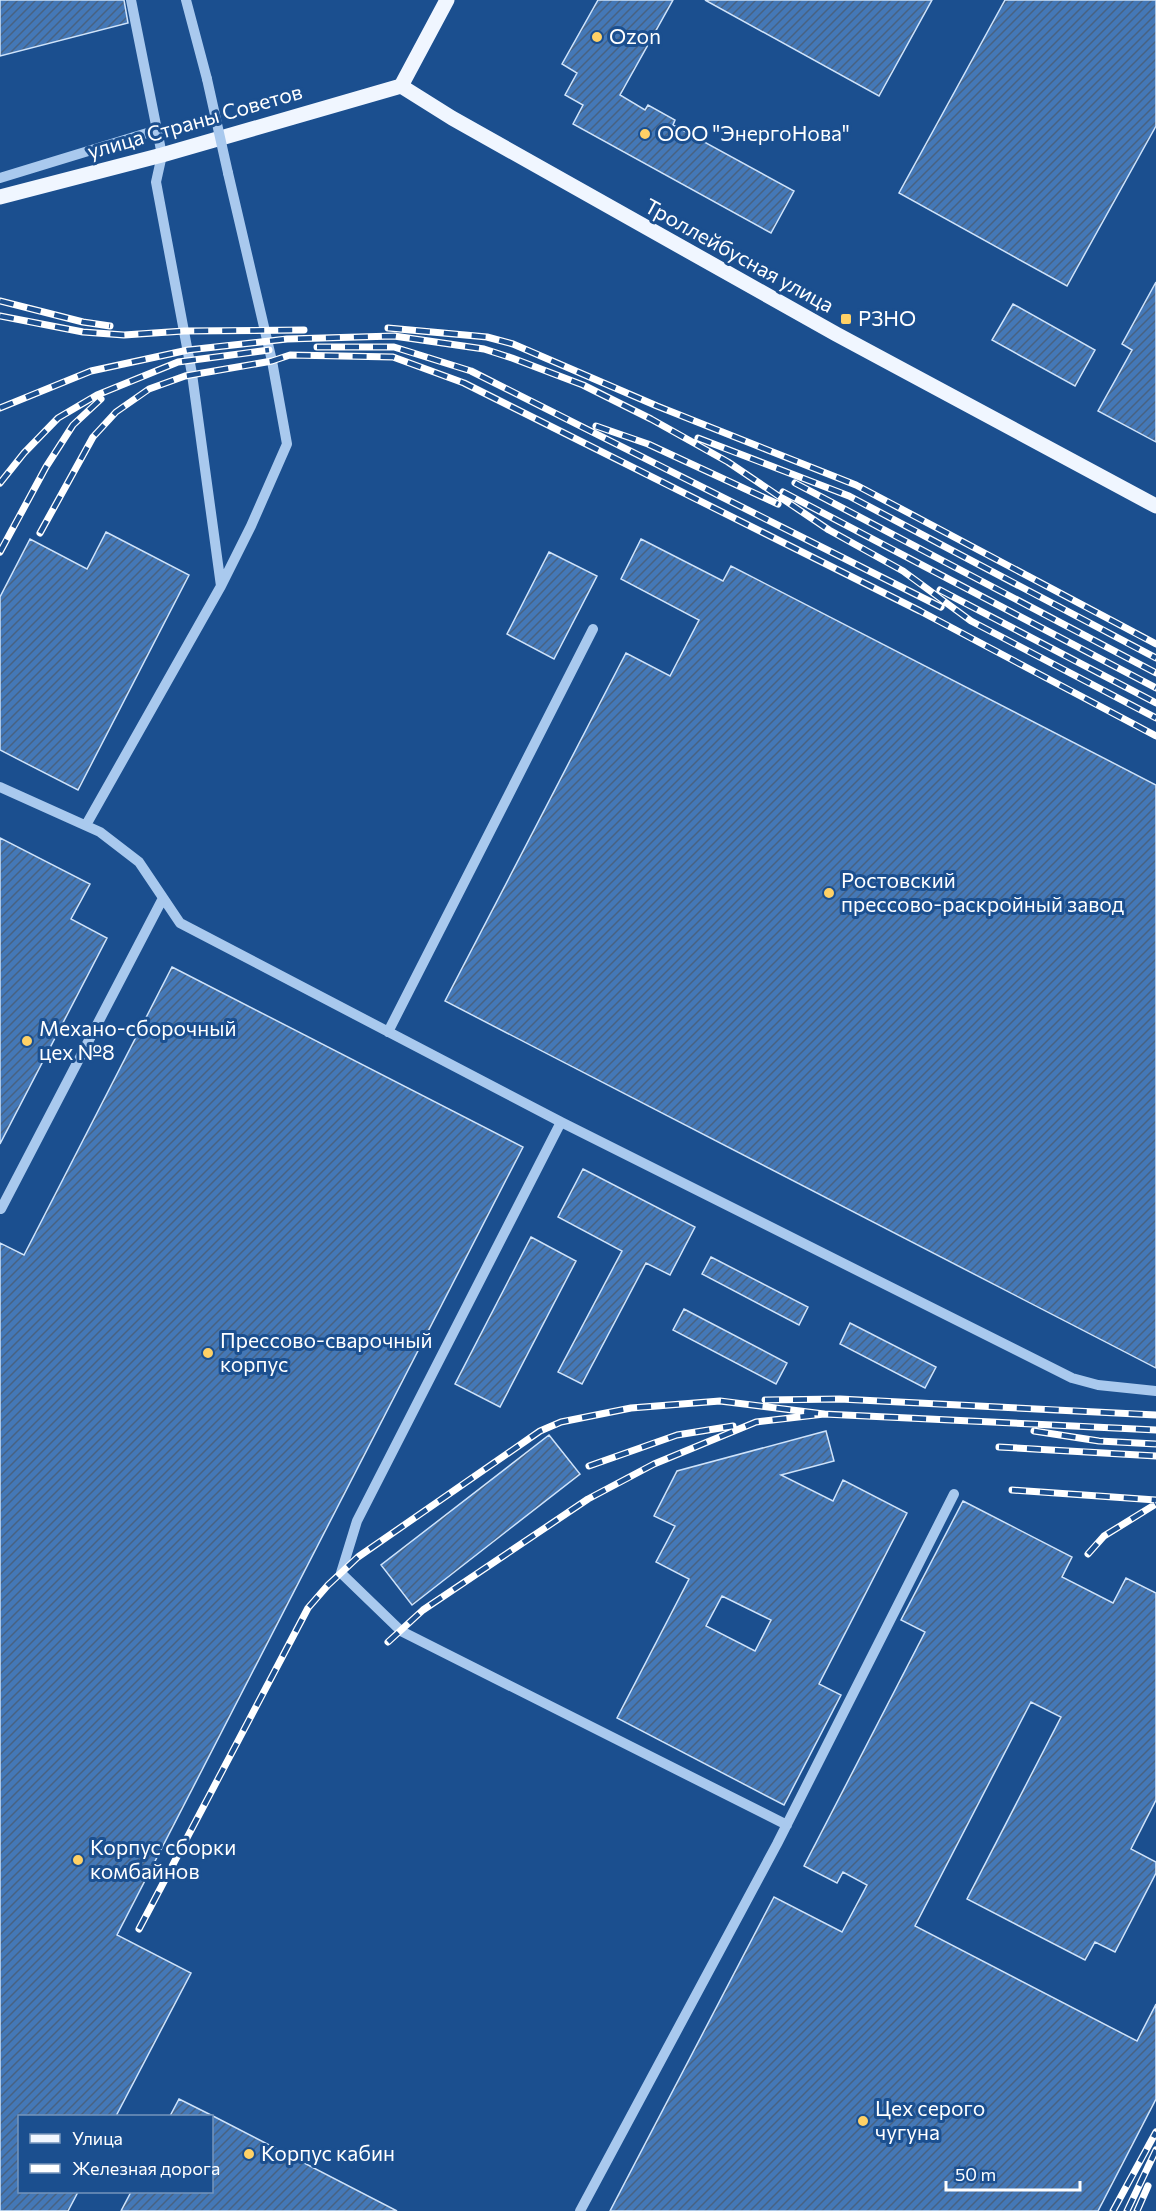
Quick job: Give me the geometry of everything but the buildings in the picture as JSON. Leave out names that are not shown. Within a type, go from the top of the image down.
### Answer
[{"type":"main road","points":[[401,86],[447,0]]},
{"type":"main road","name":"улица Страны Советов","points":[[0,197],[162,155],[401,86]]},
{"type":"main road","name":"Троллейбусная улица","points":[[401,86],[452,118],[826,329],[1156,506]]},
{"type":"lane","points":[[131,0],[162,155],[156,182],[192,374],[221,586]]},
{"type":"lane","points":[[86,825],[221,586],[251,526],[287,444],[272,361],[207,80],[186,0]]},
{"type":"lane","points":[[0,178],[157,130]]},
{"type":"lane","points":[[388,1032],[593,629]]},
{"type":"lane","points":[[0,787],[100,832],[139,862],[180,923],[388,1032],[561,1122],[1072,1378],[1098,1385],[1156,1391]]},
{"type":"lane","points":[[1,1209],[163,898]]},
{"type":"lane","points":[[561,1122],[357,1521],[341,1573],[401,1631],[787,1825]]},
{"type":"lane","points":[[579,2211],[787,1825],[954,1494]]},
{"type":"railway","points":[[0,301],[83,322],[110,326]]},
{"type":"railway","points":[[0,316],[83,332],[124,335],[184,331],[304,330]]},
{"type":"railway","points":[[388,328],[487,337],[513,344],[657,406],[856,485],[1156,644]]},
{"type":"railway","points":[[0,408],[91,371],[188,350],[287,339],[394,336],[484,349],[583,385],[651,419],[728,462],[829,530],[903,571],[971,621],[1156,718]]},
{"type":"railway","points":[[317,347],[394,347],[471,371],[941,607]]},
{"type":"railway","points":[[0,483],[24,453],[58,418],[97,395],[178,362],[269,350]]},
{"type":"railway","points":[[40,533],[93,437],[116,412],[149,389],[185,376],[272,361],[290,355],[393,357],[464,383],[920,611],[1156,736]]},
{"type":"railway","points":[[0,552],[46,467],[73,425],[101,399]]},
{"type":"railway","points":[[596,426],[648,444],[778,504]]},
{"type":"railway","points":[[698,438],[849,496],[1156,658]]},
{"type":"railway","points":[[795,483],[1156,673]]},
{"type":"railway","points":[[783,492],[1156,688]]},
{"type":"railway","points":[[940,590],[1156,703]]},
{"type":"railway","points":[[765,1400],[840,1399],[1156,1415]]},
{"type":"railway","points":[[139,1929],[308,1608],[328,1585],[358,1557],[540,1431],[561,1422],[631,1408],[720,1401],[824,1414]]},
{"type":"railway","points":[[388,1642],[423,1610],[588,1499],[654,1464],[756,1422],[824,1414],[1156,1430]]},
{"type":"railway","points":[[589,1466],[677,1435],[733,1426]]},
{"type":"railway","points":[[1034,1431],[1099,1441],[1156,1444]]},
{"type":"railway","points":[[999,1447],[1156,1456]]},
{"type":"railway","points":[[1012,1490],[1156,1500]]},
{"type":"railway","points":[[1088,1554],[1104,1536],[1156,1504]]},
{"type":"railway","points":[[1113,2211],[1156,2132]]},
{"type":"railway","points":[[1127,2211],[1156,2150]]},
{"type":"railway","points":[[1137,2211],[1148,2186]]},
{"type":"place","name":"Ozon","points":[[597,37]]},
{"type":"place","name":"ООО \"ЭнергоНова\"","points":[[645,134]]},
{"type":"place","name":"РЗНО","points":[[846,319]]},
{"type":"place","name":"Ростовский прессово-раскройный завод","points":[[829,893]]},
{"type":"place","name":"Механо-сборочный цех №8","points":[[27,1041]]},
{"type":"place","name":"Прессово-сварочный корпус","points":[[208,1353]]},
{"type":"place","name":"Корпус сборки комбайнов","points":[[78,1860]]},
{"type":"place","name":"Цех серого чугуна","points":[[863,2121]]},
{"type":"place","name":"Корпус кабин","points":[[249,2154]]}]
